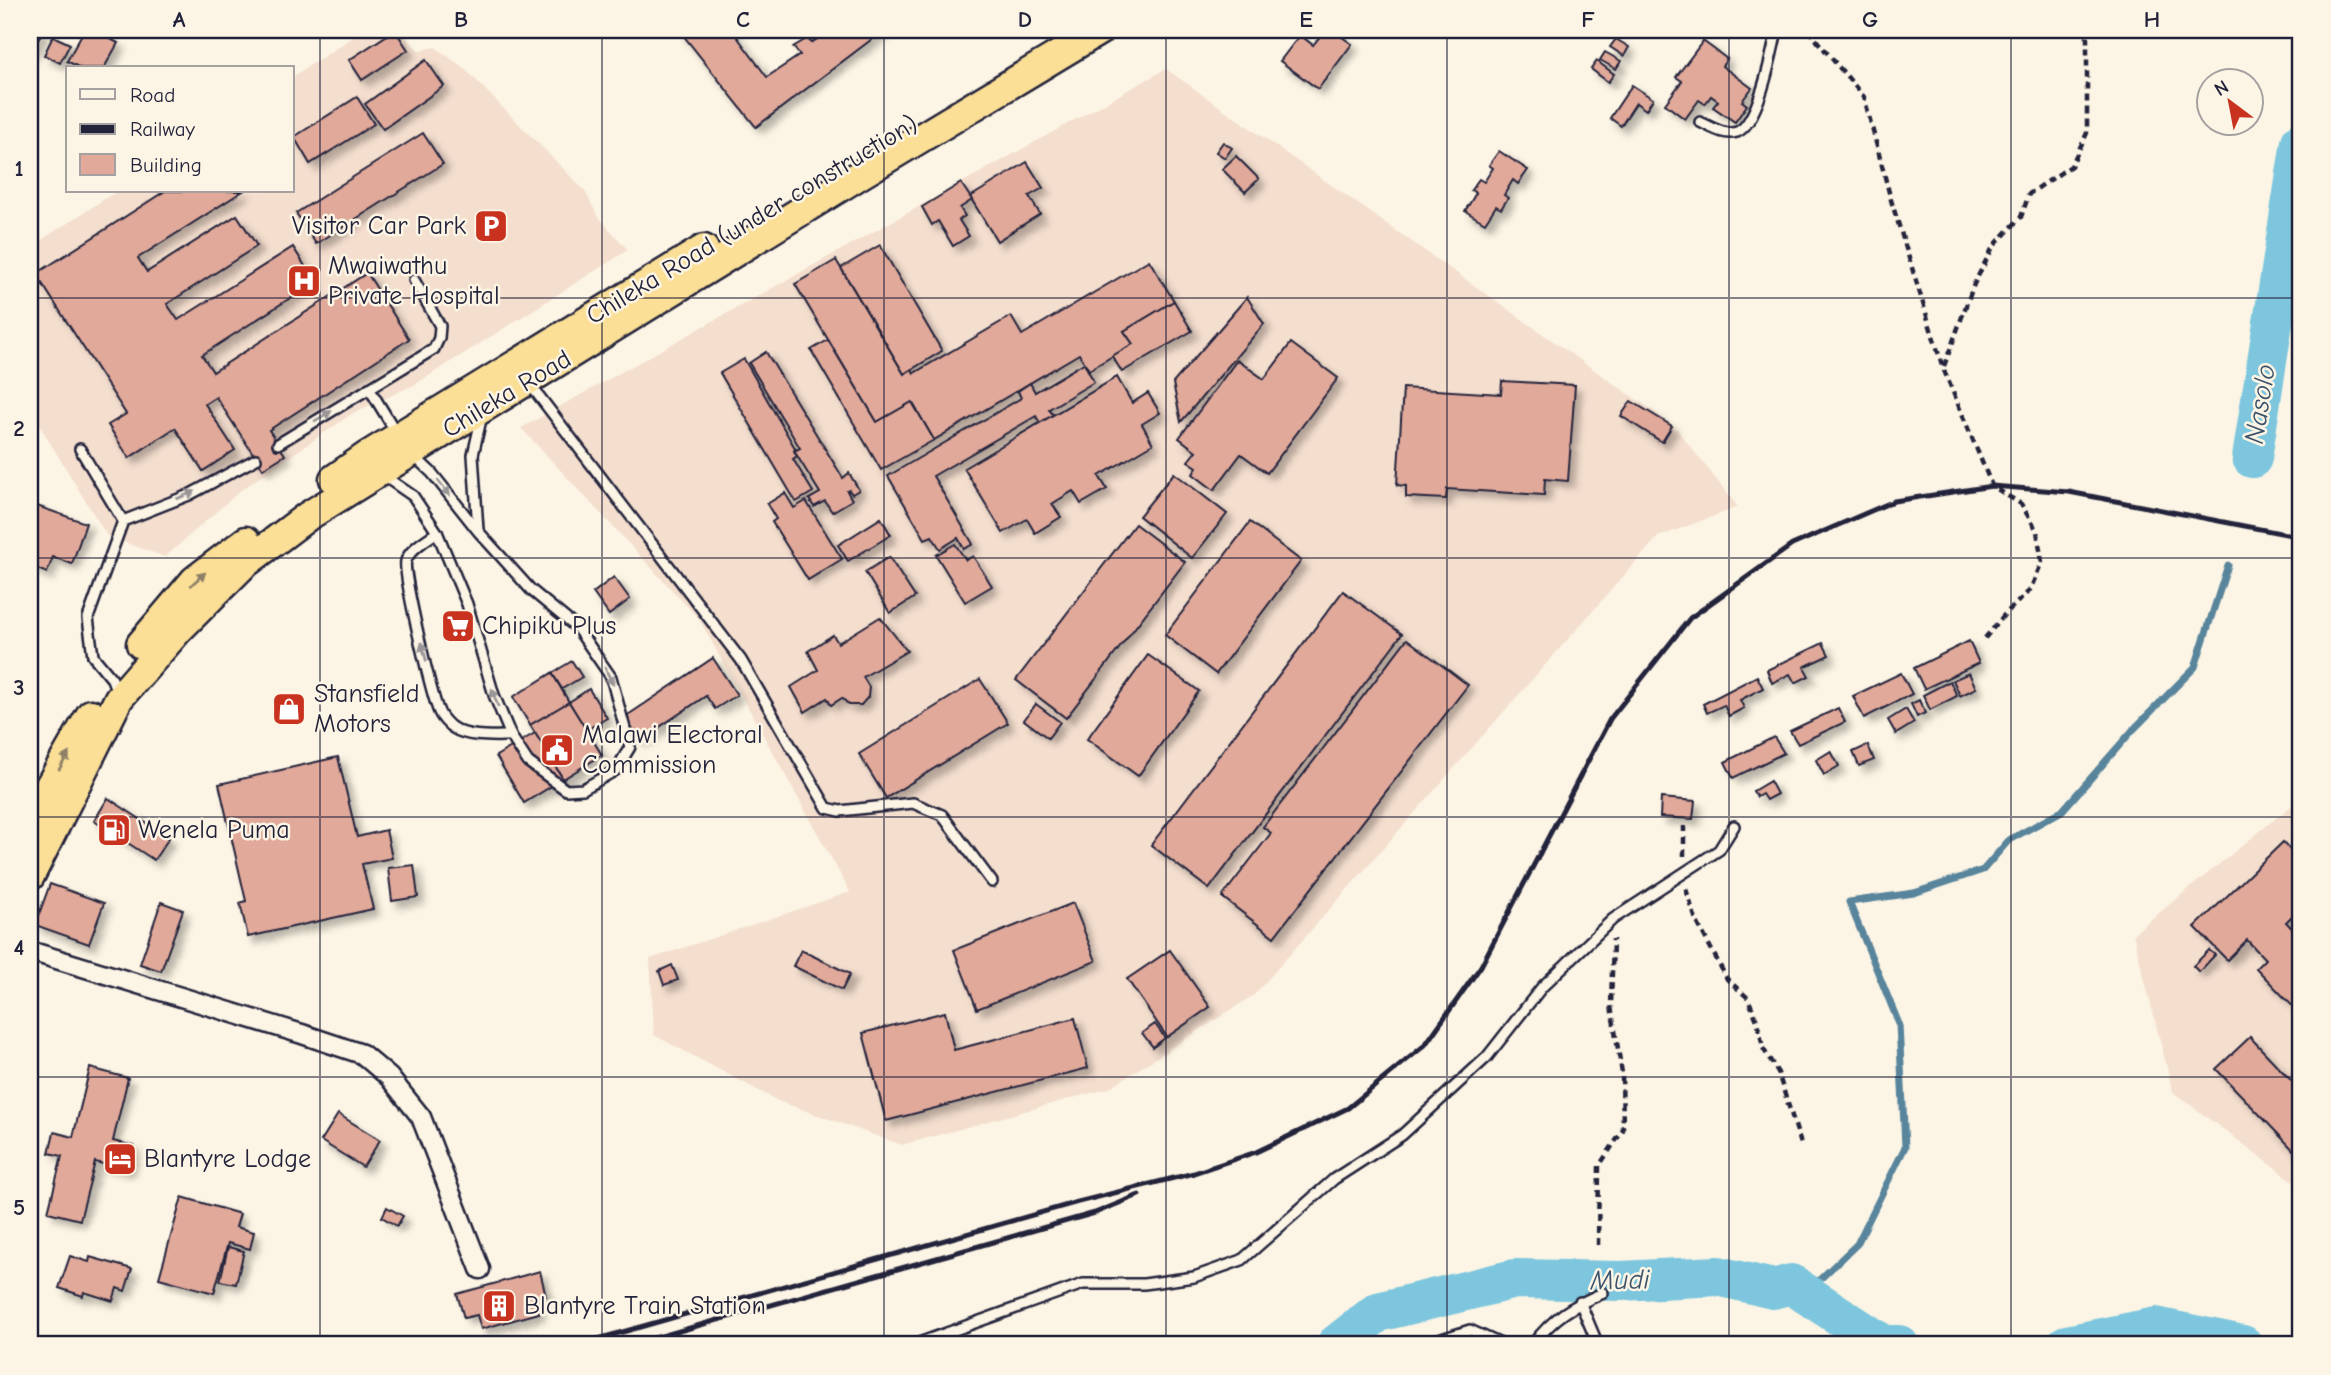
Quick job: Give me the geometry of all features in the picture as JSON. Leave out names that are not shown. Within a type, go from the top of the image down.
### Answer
[{"type":"highway","name":"Chileka Road (under construction)","points":[[405,445],[872,146],[1067,30]]},
{"type":"highway","name":"Chileka Road","points":[[30,876],[115,688],[243,565],[373,464],[405,445],[484,407],[1100,30]]},
{"type":"highway","points":[[30,820],[115,688]]},
{"type":"street","points":[[30,951],[362,1054],[388,1077],[421,1117],[480,1269]]},
{"type":"lane","points":[[1700,122],[1724,133],[1738,131],[1746,124],[1757,101],[1777,30]]},
{"type":"lane","points":[[278,444],[434,349],[440,326],[414,280]]},
{"type":"lane","points":[[527,381],[741,660],[827,808],[840,811],[913,803],[942,815],[992,882]]},
{"type":"lane","points":[[369,388],[405,445],[531,590],[578,628],[611,677],[631,747],[616,770],[583,789],[566,790],[528,762],[511,736],[494,695],[467,604],[437,532],[413,496],[373,464]]},
{"type":"lane","points":[[478,531],[473,455],[484,407]]},
{"type":"lane","points":[[80,449],[123,521]]},
{"type":"lane","points":[[115,688],[93,656],[88,618],[123,521],[190,495],[256,459]]},
{"type":"lane","points":[[437,532],[406,560],[406,573],[413,612],[440,713],[453,729],[491,736],[511,736]]},
{"type":"lane","points":[[913,1345],[1083,1284],[1144,1284],[1194,1278],[1242,1260],[1334,1179],[1402,1135],[1487,1057],[1542,987],[1613,919],[1719,850],[1734,826]]},
{"type":"lane","points":[[1532,1345],[1549,1323],[1580,1303],[1603,1293]]},
{"type":"lane","points":[[1580,1303],[1598,1345]]},
{"type":"lane","points":[[1423,1345],[1471,1330],[1503,1345]]},
{"type":"path","points":[[1808,30],[1815,35],[1864,97],[1891,200],[1943,368],[1992,486],[2021,504],[2037,531],[2042,562],[2030,590],[1985,638]]},
{"type":"path","points":[[1943,368],[1974,284],[1993,247],[2021,217],[2029,194],[2071,166],[2087,133],[2087,30]]},
{"type":"path","points":[[1684,826],[1685,851],[1681,874],[1696,920],[1727,979],[1748,998],[1758,1023],[1763,1048],[1778,1073],[1802,1147]]},
{"type":"path","points":[[1598,1245],[1599,1166],[1623,1130],[1622,1073],[1611,1006],[1613,919]]},
{"type":"shaded area","name":"Mwaiwathu Private Hospital","points":[[364,30],[399,30],[419,51],[435,47],[464,68],[585,191],[597,215],[628,250],[414,385],[353,413],[241,490],[165,557],[107,536],[30,410],[30,253],[43,239],[115,192],[294,192],[294,76]]},
{"type":"shaded area","points":[[1166,69],[1674,426],[1738,507],[1658,537],[1254,995],[1109,1088],[902,1145],[778,1101],[654,1035],[650,959],[850,892],[699,619],[521,428]]},
{"type":"shaded area","points":[[2301,798],[2301,1187],[2173,1092],[2133,934]]},
{"type":"building","points":[[30,30],[43,30],[30,56]]},
{"type":"building","points":[[84,30],[94,30],[118,43],[105,66],[76,66],[67,61]]},
{"type":"building","points":[[395,30],[408,50],[362,80],[349,60]]},
{"type":"building","points":[[679,30],[732,30],[767,77],[800,55],[793,47],[808,38],[811,43],[831,30],[884,30],[756,127]]},
{"type":"building","points":[[1325,30],[1332,30],[1352,44],[1318,89],[1280,61],[1300,35],[1313,45]]},
{"type":"building","points":[[53,36],[70,44],[60,63],[44,55]]},
{"type":"building","points":[[1616,39],[1629,47],[1624,56],[1610,47]]},
{"type":"building","points":[[1703,41],[1727,59],[1722,66],[1752,88],[1742,101],[1747,105],[1735,122],[1713,107],[1718,101],[1711,96],[1705,104],[1699,100],[1685,119],[1665,104],[1682,81],[1676,77]]},
{"type":"building","points":[[1605,52],[1621,61],[1616,69],[1600,60]]},
{"type":"building","points":[[426,60],[444,86],[383,129],[365,104]]},
{"type":"building","points":[[1597,61],[1614,74],[1608,82],[1591,69]]},
{"type":"building","points":[[1632,85],[1653,99],[1646,110],[1636,103],[1621,126],[1610,118]]},
{"type":"building","points":[[357,97],[374,124],[310,164],[294,137]]},
{"type":"building","points":[[423,133],[443,164],[316,244],[296,213]]},
{"type":"building","points":[[1223,142],[1232,148],[1225,158],[1216,152]]},
{"type":"building","points":[[1499,151],[1528,170],[1518,184],[1513,180],[1504,195],[1508,198],[1501,209],[1496,206],[1485,223],[1465,211],[1476,193],[1471,190],[1479,179],[1484,182],[1493,168],[1489,165]]},
{"type":"building","points":[[1236,156],[1259,179],[1245,192],[1222,169]]},
{"type":"building","points":[[1027,162],[1043,188],[1029,196],[1040,214],[997,241],[970,197]]},
{"type":"building","points":[[961,183],[972,200],[960,208],[965,216],[959,220],[969,236],[953,246],[938,221],[932,225],[922,207]]},
{"type":"building","points":[[163,192],[241,192],[138,258],[147,272],[237,215],[257,246],[167,304],[178,320],[293,247],[315,282],[202,355],[213,372],[367,273],[409,339],[269,430],[285,455],[263,469],[216,397],[205,404],[235,450],[203,471],[175,428],[129,458],[108,425],[126,414],[36,274]]},
{"type":"building","points":[[880,245],[942,351],[904,374],[841,268]]},
{"type":"building","points":[[836,260],[904,374],[912,369],[914,373],[1011,316],[1022,335],[1149,260],[1174,301],[1124,331],[1133,344],[1089,370],[1079,354],[934,440],[912,402],[877,422],[795,284]]},
{"type":"building","points":[[1247,297],[1264,324],[1181,422],[1173,383]]},
{"type":"building","points":[[1174,301],[1192,331],[1122,372],[1112,356],[1133,344],[1124,331]]},
{"type":"building","points":[[828,340],[877,422],[912,402],[934,440],[881,470],[811,350]]},
{"type":"building","points":[[1291,343],[1338,378],[1267,473],[1241,454],[1214,490],[1193,474],[1197,467],[1188,461],[1196,451],[1179,438],[1237,360],[1264,379]]},
{"type":"building","points":[[766,352],[843,478],[849,473],[859,490],[852,494],[847,491],[852,500],[832,512],[825,501],[814,507],[809,499],[820,493],[794,451],[800,448],[749,363]]},
{"type":"building","points":[[744,359],[795,448],[797,456],[793,459],[813,492],[796,502],[720,373]]},
{"type":"building","points":[[1084,363],[1094,382],[1049,409],[1053,415],[1040,423],[1036,416],[933,476],[973,544],[964,549],[958,538],[940,549],[932,536],[925,539],[888,476],[1021,398],[1018,391],[1030,383],[1035,392]]},
{"type":"building","points":[[1117,377],[1132,403],[1148,393],[1160,413],[1142,424],[1153,444],[1099,476],[1107,489],[1081,504],[1073,491],[1052,504],[1061,517],[1035,533],[1027,519],[1003,533],[964,468]]},
{"type":"building","points":[[1502,381],[1575,385],[1568,481],[1545,479],[1544,495],[1447,489],[1446,499],[1406,497],[1406,486],[1397,485],[1403,388],[1501,394]]},
{"type":"building","points":[[1631,401],[1672,426],[1662,442],[1621,416]]},
{"type":"building","points":[[1174,473],[1227,514],[1192,558],[1139,516]]},
{"type":"building","points":[[785,493],[794,508],[806,501],[842,559],[808,580],[772,522],[776,519],[767,504]]},
{"type":"building","points":[[37,506],[86,523],[72,564],[53,557],[47,573],[30,566],[30,528]]},
{"type":"building","points":[[881,518],[891,535],[848,561],[838,545]]},
{"type":"building","points":[[1250,522],[1301,561],[1216,674],[1165,635]]},
{"type":"building","points":[[1135,524],[1185,562],[1066,718],[1016,680]]},
{"type":"building","points":[[955,544],[966,560],[973,556],[992,586],[965,602],[936,555]]},
{"type":"building","points":[[889,557],[915,597],[890,613],[865,572]]},
{"type":"building","points":[[614,577],[630,599],[609,615],[593,593]]},
{"type":"building","points":[[1343,591],[1402,634],[1209,889],[1151,845]]},
{"type":"building","points":[[880,617],[907,651],[863,677],[869,687],[868,697],[861,705],[849,705],[842,698],[831,705],[827,698],[805,712],[791,687],[818,670],[808,651],[833,635],[838,643]]},
{"type":"building","points":[[1407,639],[1468,685],[1274,937],[1222,897],[1271,833],[1263,827]]},
{"type":"building","points":[[1969,641],[1979,663],[1924,689],[1914,668]]},
{"type":"building","points":[[1823,643],[1829,655],[1804,667],[1809,676],[1795,683],[1790,674],[1772,683],[1767,670]]},
{"type":"building","points":[[1148,655],[1199,691],[1138,776],[1087,739]]},
{"type":"building","points":[[713,658],[737,695],[715,709],[706,696],[640,740],[625,717]]},
{"type":"building","points":[[572,661],[582,677],[562,689],[552,673]]},
{"type":"building","points":[[552,673],[569,702],[530,725],[513,697]]},
{"type":"building","points":[[1901,673],[1912,694],[1864,718],[1853,696]]},
{"type":"building","points":[[1969,673],[1976,688],[1960,696],[1953,680]]},
{"type":"building","points":[[1757,676],[1763,688],[1740,700],[1744,708],[1729,716],[1724,705],[1707,713],[1703,704]]},
{"type":"building","points":[[980,679],[1008,723],[886,798],[859,754]]},
{"type":"building","points":[[1950,681],[1957,696],[1930,710],[1923,695]]},
{"type":"building","points":[[589,689],[607,718],[586,730],[569,702]]},
{"type":"building","points":[[1919,700],[1925,713],[1917,717],[1911,704]]},
{"type":"building","points":[[569,702],[602,755],[563,779],[530,725]]},
{"type":"building","points":[[1036,704],[1060,722],[1048,738],[1024,720]]},
{"type":"building","points":[[1838,708],[1845,722],[1798,744],[1790,731]]},
{"type":"building","points":[[1906,709],[1914,723],[1896,734],[1888,720]]},
{"type":"building","points":[[535,733],[563,779],[524,803],[496,756]]},
{"type":"building","points":[[1774,737],[1784,753],[1733,778],[1725,762]]},
{"type":"building","points":[[1868,745],[1874,760],[1859,766],[1853,752]]},
{"type":"building","points":[[1831,751],[1839,766],[1824,775],[1816,760]]},
{"type":"building","points":[[338,757],[357,837],[386,830],[392,858],[362,864],[373,909],[248,937],[240,903],[246,901],[219,784]]},
{"type":"building","points":[[1770,781],[1777,794],[1766,800],[1762,794],[1757,797],[1753,791]]},
{"type":"building","points":[[108,798],[169,838],[154,860],[94,821]]},
{"type":"building","points":[[1661,798],[1695,801],[1693,819],[1660,817]]},
{"type":"building","points":[[2283,842],[2301,861],[2301,907],[2286,922],[2301,938],[2301,1015],[2256,968],[2265,959],[2247,940],[2227,960],[2195,927]]},
{"type":"building","points":[[414,865],[418,897],[392,901],[388,868]]},
{"type":"building","points":[[50,884],[104,903],[89,944],[35,925]]},
{"type":"building","points":[[161,902],[183,910],[161,971],[140,964]]},
{"type":"building","points":[[1073,903],[1096,961],[977,1009],[954,950]]},
{"type":"building","points":[[801,950],[850,974],[842,990],[793,966]]},
{"type":"building","points":[[1170,950],[1210,1007],[1167,1037],[1127,979]]},
{"type":"building","points":[[2209,950],[2215,955],[2199,972],[2193,966]]},
{"type":"building","points":[[672,965],[678,980],[664,985],[659,971]]},
{"type":"building","points":[[945,1012],[954,1050],[1075,1018],[1088,1068],[886,1121],[863,1033]]},
{"type":"building","points":[[1155,1024],[1165,1038],[1153,1047],[1142,1033]]},
{"type":"building","points":[[2250,1037],[2301,1091],[2301,1158],[2216,1069]]},
{"type":"building","points":[[90,1068],[128,1078],[113,1141],[134,1146],[128,1170],[95,1162],[80,1220],[48,1212],[62,1156],[49,1153],[54,1132],[73,1137]]},
{"type":"building","points":[[338,1114],[380,1140],[363,1167],[321,1141]]},
{"type":"building","points":[[182,1197],[240,1214],[236,1227],[254,1232],[250,1249],[228,1243],[214,1293],[159,1278]]},
{"type":"building","points":[[387,1207],[403,1216],[397,1226],[382,1217]]},
{"type":"building","points":[[228,1247],[244,1251],[236,1284],[220,1281]]},
{"type":"building","points":[[70,1256],[89,1262],[90,1257],[132,1269],[125,1291],[117,1288],[113,1301],[84,1292],[83,1296],[59,1288]]},
{"type":"building","name":"Blantyre Train Station","points":[[540,1271],[546,1296],[536,1298],[539,1313],[481,1329],[477,1315],[464,1318],[457,1294]]},
{"type":"waterway","name":"Nasolo","points":[[2252,458],[2301,142]]},
{"type":"waterway","points":[[1320,1345],[1358,1319],[1462,1284],[1600,1269],[1684,1268],[1750,1284],[1816,1283],[1857,1244],[1905,1147],[1899,1024],[1849,902],[1914,893],[1983,870],[2009,840],[2062,811],[2132,731],[2195,667],[2228,565]]},
{"type":"waterway","name":"Mudi","points":[[1336,1345],[1378,1312],[1515,1279],[1621,1281],[1718,1276],[1773,1289],[1791,1284],[1884,1345],[1899,1345]]},
{"type":"waterway","name":"Mudi","points":[[2066,1345],[2156,1327],[2243,1345]]},
{"type":"railway","points":[[577,1345],[1078,1202],[1194,1173],[1256,1152],[1348,1108],[1425,1045],[1481,966],[1610,719],[1690,618],[1792,545],[1894,501],[1992,486],[2069,492],[2301,537]]},
{"type":"railway","points":[[630,1345],[1095,1213],[1139,1195]]},
{"type":"place","name":"Visitor Car Park","points":[[491,226]]},
{"type":"place","name":"Mwaiwathu Private Hospital","points":[[304,281]]},
{"type":"place","name":"Chipiku Plus","points":[[458,626]]},
{"type":"place","name":"Stansfield Motors","points":[[289,709]]},
{"type":"place","name":"Malawi Electoral Commission","points":[[557,750]]},
{"type":"place","name":"Wenela Puma","points":[[114,830]]},
{"type":"place","name":"Blantyre Lodge","points":[[120,1159]]},
{"type":"place","name":"Blantyre Train Station","points":[[499,1306]]}]
